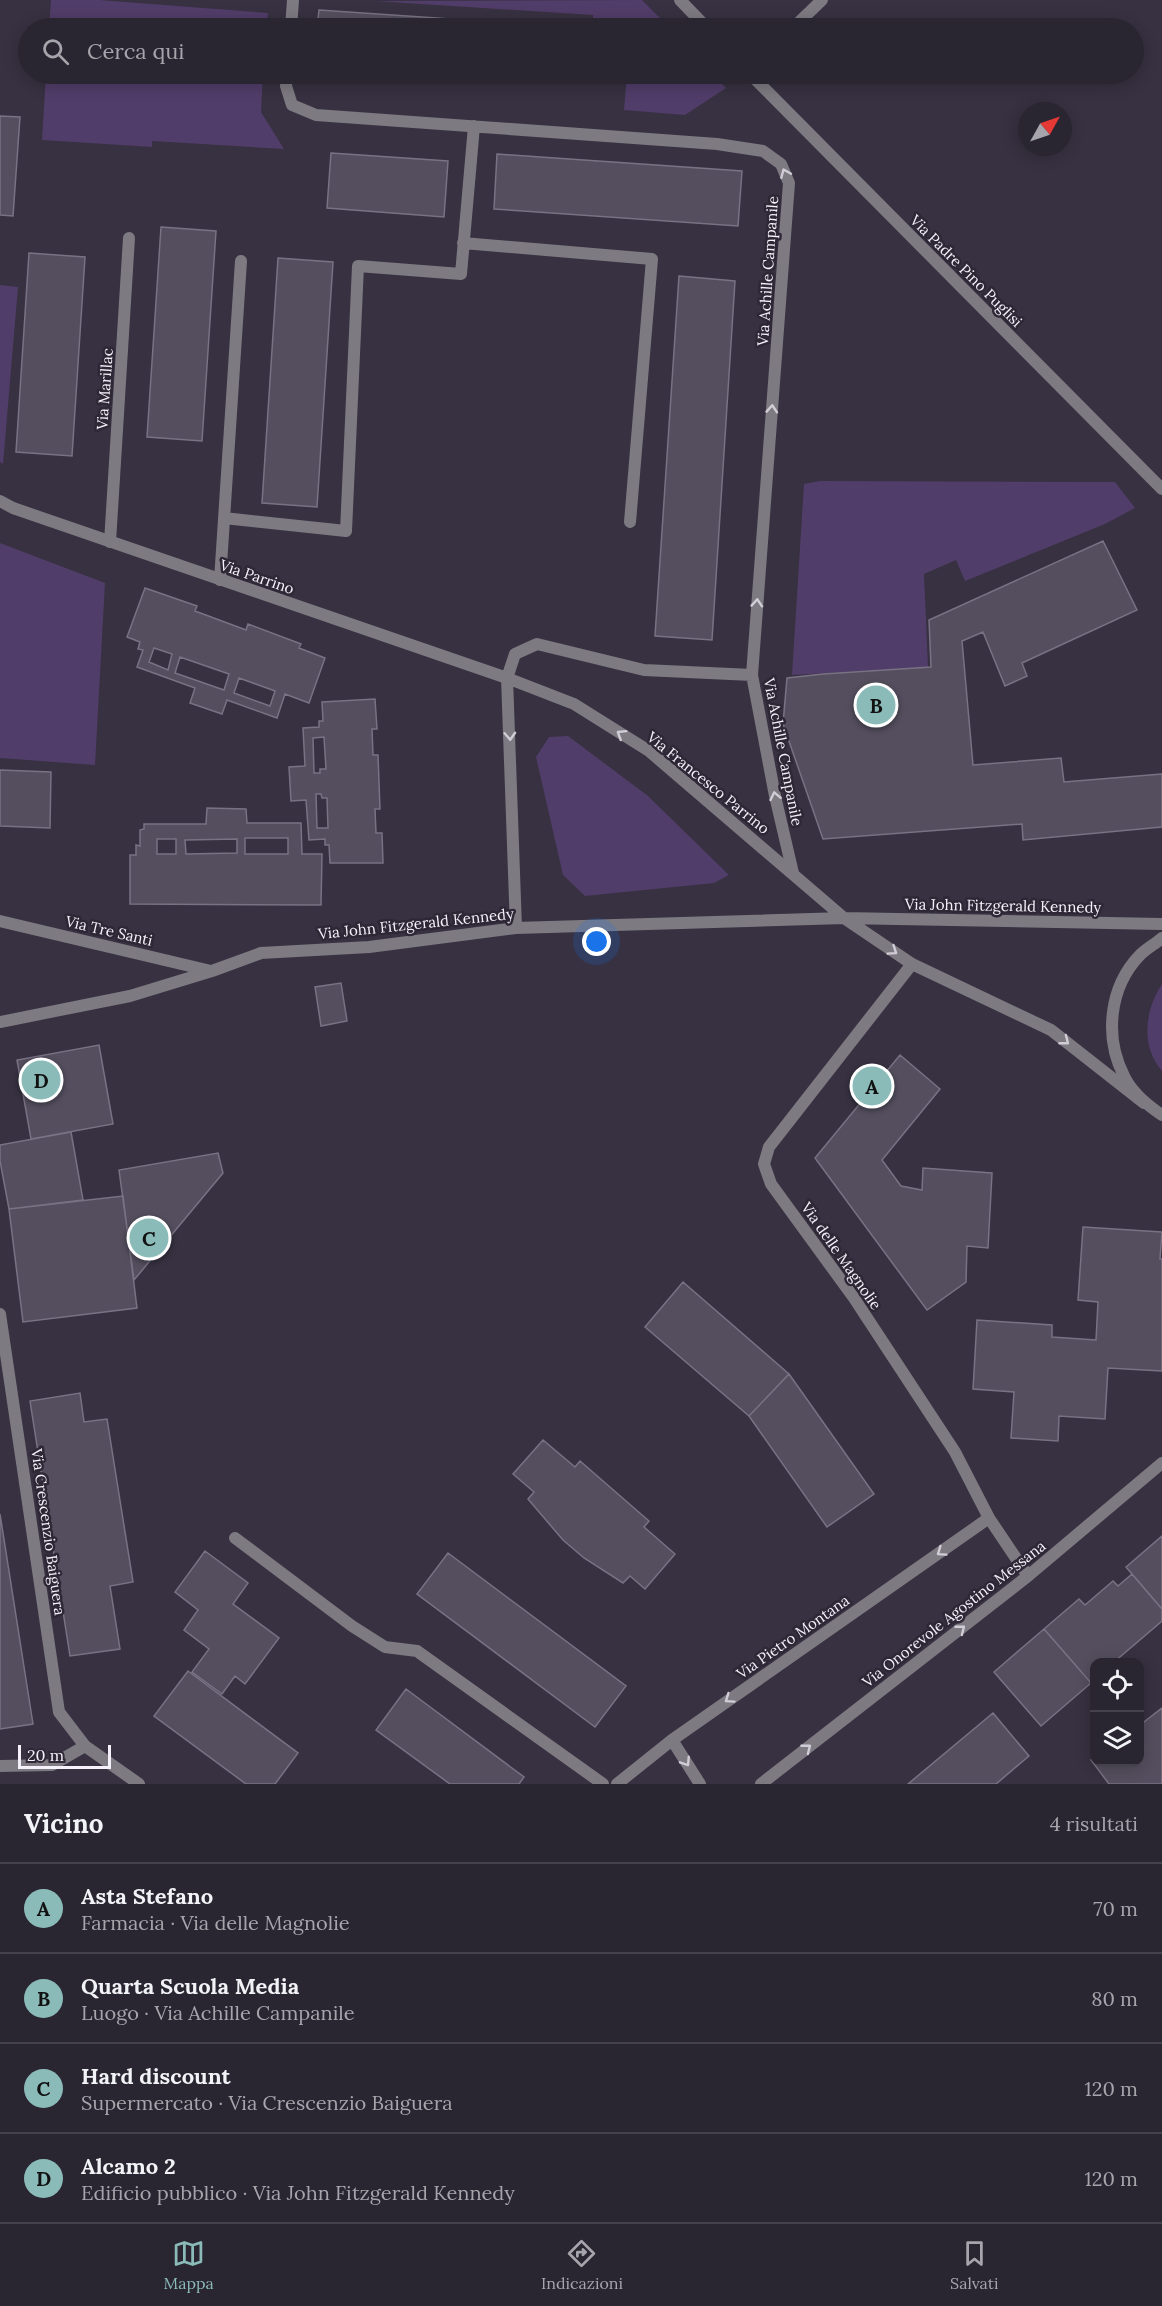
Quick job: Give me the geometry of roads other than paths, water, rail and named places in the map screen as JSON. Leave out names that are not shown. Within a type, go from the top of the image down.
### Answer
[{"type":"street","points":[[292,18],[293,0]]},
{"type":"street","points":[[680,0],[697,18]]},
{"type":"street","points":[[803,18],[822,0]]},
{"type":"street","name":"Via Achille Campanile","points":[[286,84],[292,105],[316,116],[717,144],[763,151],[781,164],[789,183],[752,675],[775,796],[793,873]]},
{"type":"street","name":"Via Padre Pino Puglisi","points":[[760,84],[1162,489]]},
{"type":"street","points":[[224,518],[346,531],[358,266],[461,274],[474,126]]},
{"type":"street","name":"Via Marillac","points":[[110,542],[129,238]]},
{"type":"street","points":[[464,243],[652,259],[630,522]]},
{"type":"street","points":[[220,580],[241,261]]},
{"type":"street","name":"Via Parrino","points":[[0,501],[110,542],[507,678]]},
{"type":"street","points":[[516,928],[507,678],[515,654],[537,644],[644,670],[752,675]]},
{"type":"street","name":"Via Francesco Parrino","points":[[507,678],[574,704],[649,751],[844,918]]},
{"type":"street","points":[[844,918],[912,964],[1051,1030],[1162,1115]]},
{"type":"street","name":"Via John Fitzgerald Kennedy","points":[[0,1022],[130,996],[212,971],[261,953],[369,947],[516,928],[844,918],[1162,924]]},
{"type":"street","name":"Via Tre Santi","points":[[0,921],[212,971]]},
{"type":"street","points":[[1144,1103],[1124,1077],[1113,1047],[1112,1013],[1121,982],[1140,955],[1162,938]]},
{"type":"street","name":"Via delle Magnolie","points":[[912,964],[769,1147],[764,1164],[771,1184],[854,1298],[955,1452],[989,1518],[1028,1576]]},
{"type":"street","name":"Via Crescenzio Baiguera","points":[[0,1314],[59,1712],[85,1746]]},
{"type":"street","name":"Via Onorevole Agostino Messana","points":[[760,1784],[1028,1576],[1162,1463]]},
{"type":"street","name":"Via Pietro Montana","points":[[617,1784],[672,1740],[989,1518]]},
{"type":"street","points":[[235,1538],[352,1626],[385,1647],[417,1651],[603,1784]]},
{"type":"street","points":[[672,1740],[700,1784]]},
{"type":"street","points":[[0,1766],[52,1765],[85,1746],[139,1784]]},
{"type":"place","name":"Quarta Scuola Media","points":[[876,705]]},
{"type":"place","name":"Alcamo 2","points":[[41,1080]]},
{"type":"place","name":"Asta Stefano","points":[[872,1086]]},
{"type":"place","name":"Hard discount","points":[[149,1238]]}]
